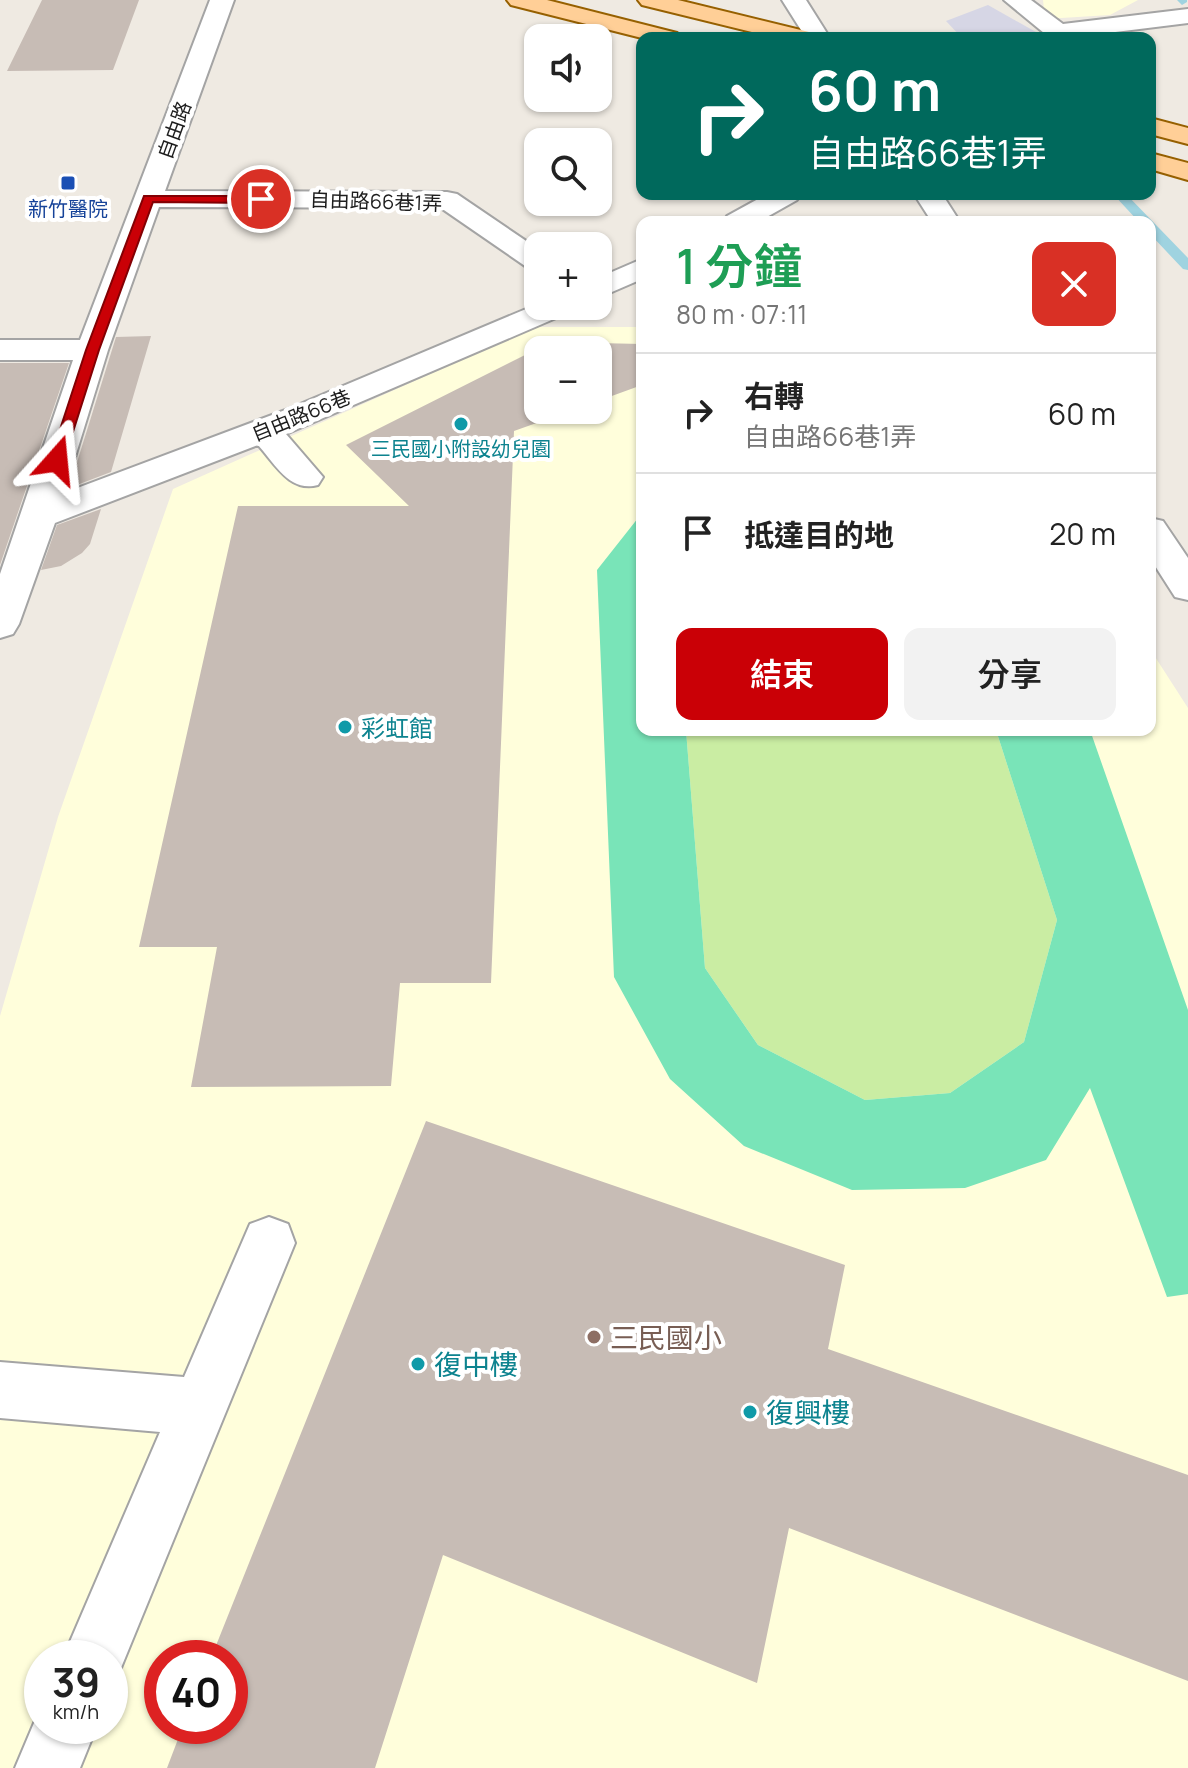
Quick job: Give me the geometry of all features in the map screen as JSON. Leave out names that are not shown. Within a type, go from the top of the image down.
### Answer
[{"type":"main road","points":[[519,0],[645,32]]},
{"type":"main road","points":[[650,0],[781,32]]},
{"type":"main road","points":[[1156,128],[1188,136]]},
{"type":"main road","points":[[1156,163],[1188,172]]},
{"type":"street","name":"自由路","points":[[0,624],[40,515],[92,350],[222,0]]},
{"type":"street","points":[[794,0],[814,32]]},
{"type":"street","points":[[1016,0],[1053,32]]},
{"type":"street","points":[[1077,32],[1188,16]]},
{"type":"street","name":"自由路66巷1弄","points":[[148,199],[447,200],[524,252]]},
{"type":"street","points":[[748,216],[776,200]]},
{"type":"street","points":[[612,282],[636,271]]},
{"type":"street","name":"自由路66巷","points":[[40,515],[263,430],[526,320]]},
{"type":"street","points":[[0,350],[92,350]]},
{"type":"street","points":[[263,430],[306,477]]},
{"type":"street","points":[[1156,539],[1188,587]]},
{"type":"street","points":[[102,1640],[269,1243]]},
{"type":"street","points":[[0,1390],[200,1407]]},
{"type":"street","points":[[47,1768],[57,1744]]},
{"type":"shaded area","points":[[1043,0],[1138,0],[1110,15],[1045,19]]},
{"type":"shaded area","points":[[988,5],[1036,32],[956,32],[946,21]]},
{"type":"shaded area","name":"三民國小","points":[[535,327],[636,327],[636,736],[1156,736],[1156,658],[1188,708],[1188,1768],[0,1768],[0,1016],[58,817],[173,489]]},
{"type":"green space","points":[[636,521],[636,736],[686,736],[705,968],[758,1045],[865,1100],[950,1093],[1024,1042],[1057,920],[998,736],[1092,736],[1188,1010],[1188,1294],[1167,1297],[1090,1088],[1046,1160],[965,1188],[852,1190],[744,1146],[670,1079],[614,977],[597,570]]},
{"type":"green space","points":[[686,736],[998,736],[1057,920],[1024,1042],[950,1093],[865,1100],[758,1045],[705,968]]},
{"type":"building","points":[[42,0],[139,0],[113,70],[7,71]]},
{"type":"building","points":[[151,336],[111,472],[69,488],[116,337]]},
{"type":"building","name":"彩虹館","points":[[612,343],[636,344],[636,387],[612,396]]},
{"type":"building","name":"彩虹館","points":[[524,356],[524,424],[534,424],[514,431],[491,983],[400,983],[391,1086],[191,1087],[217,947],[139,947],[238,506],[409,506],[346,445]]},
{"type":"building","points":[[0,363],[69,363],[0,565]]},
{"type":"building","points":[[101,509],[90,544],[82,553],[61,566],[41,570],[57,525]]},
{"type":"building","name":"復興樓","points":[[426,1121],[845,1265],[828,1349],[1188,1475],[1188,1681],[789,1528],[757,1683],[443,1555],[375,1768],[167,1768],[176,1744],[248,1744],[248,1640],[218,1640]]},
{"type":"waterway","points":[[1125,200],[1140,216]]},
{"type":"waterway","points":[[1156,232],[1188,266]]},
{"type":"place","name":"新竹醫院","points":[[68,183]]},
{"type":"place","name":"三民國小附設幼兒園","points":[[461,424]]},
{"type":"place","name":"彩虹館","points":[[345,727]]},
{"type":"place","name":"三民國小","points":[[594,1337]]},
{"type":"place","name":"復中樓","points":[[418,1364]]},
{"type":"place","name":"復興樓","points":[[750,1412]]},
{"type":"route","points":[[57,460],[92,350],[148,199],[261,199]]}]
